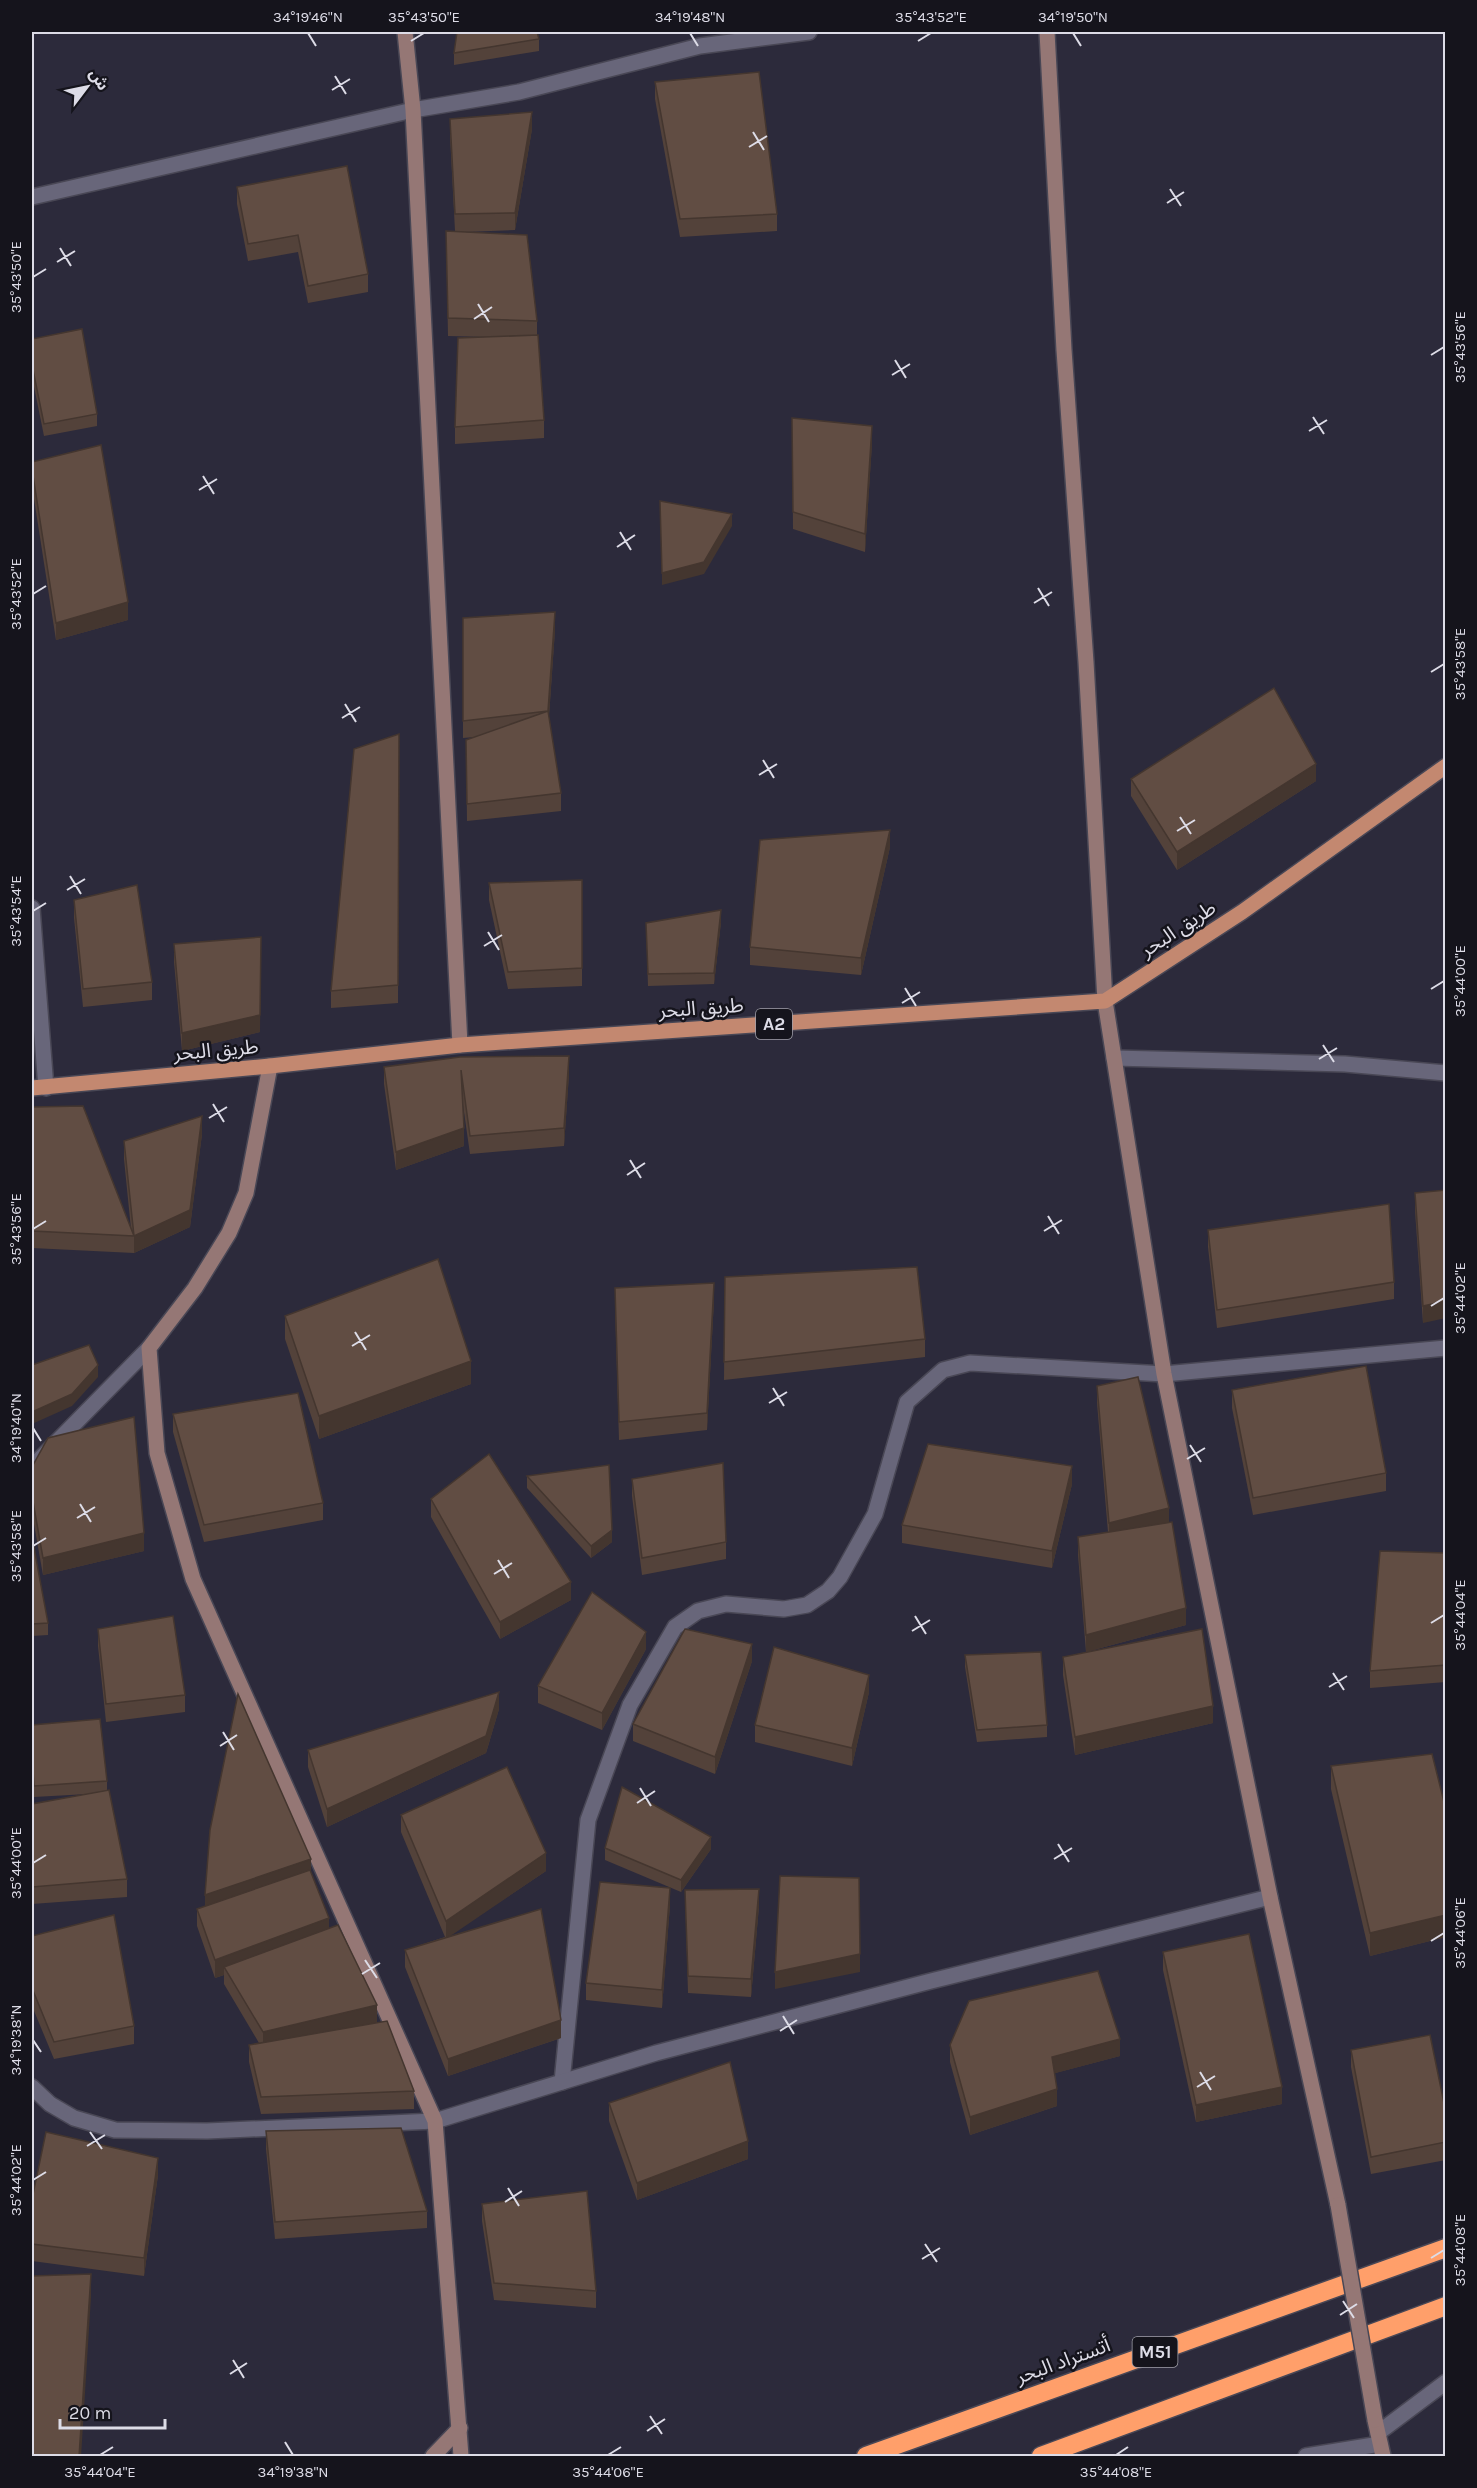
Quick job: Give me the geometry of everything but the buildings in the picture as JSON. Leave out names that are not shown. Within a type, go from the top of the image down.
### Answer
[{"type":"highway","name":"أتستراد البحر","points":[[866,2457],[1446,2248]]},
{"type":"highway","points":[[1041,2457],[1446,2306]]},
{"type":"main road","points":[[405,32],[413,110],[460,1045]]},
{"type":"main road","points":[[1047,32],[1064,350],[1086,662],[1105,1001],[1164,1374],[1270,1897],[1338,2205],[1379,2438]]},
{"type":"main road","name":"طريق البحر","points":[[39,1088],[460,1045],[1105,1001],[1242,912],[1446,766]]},
{"type":"main road","points":[[270,1066],[246,1193],[238,1213],[229,1233],[195,1288],[149,1348],[157,1453],[193,1579],[435,2121],[461,2457]]},
{"type":"main road","points":[[433,2457],[460,2428]]},
{"type":"street","points":[[32,197],[413,110],[519,92],[700,46],[777,34],[809,32]]},
{"type":"street","points":[[32,908],[39,1088]]},
{"type":"street","points":[[1114,1058],[1345,1064],[1446,1073]]},
{"type":"street","points":[[32,1467],[149,1348]]},
{"type":"street","points":[[562,2082],[588,1820],[630,1705],[675,1628],[698,1611],[726,1604],[784,1609],[807,1605],[828,1591],[840,1577],[875,1514],[907,1402],[943,1370],[970,1363],[1164,1374],[1446,1348]]},
{"type":"street","points":[[32,2087],[50,2104],[74,2118],[115,2130],[207,2131],[435,2121],[656,2053],[1270,1897]]},
{"type":"street","points":[[1306,2457],[1379,2438],[1446,2382]]}]
